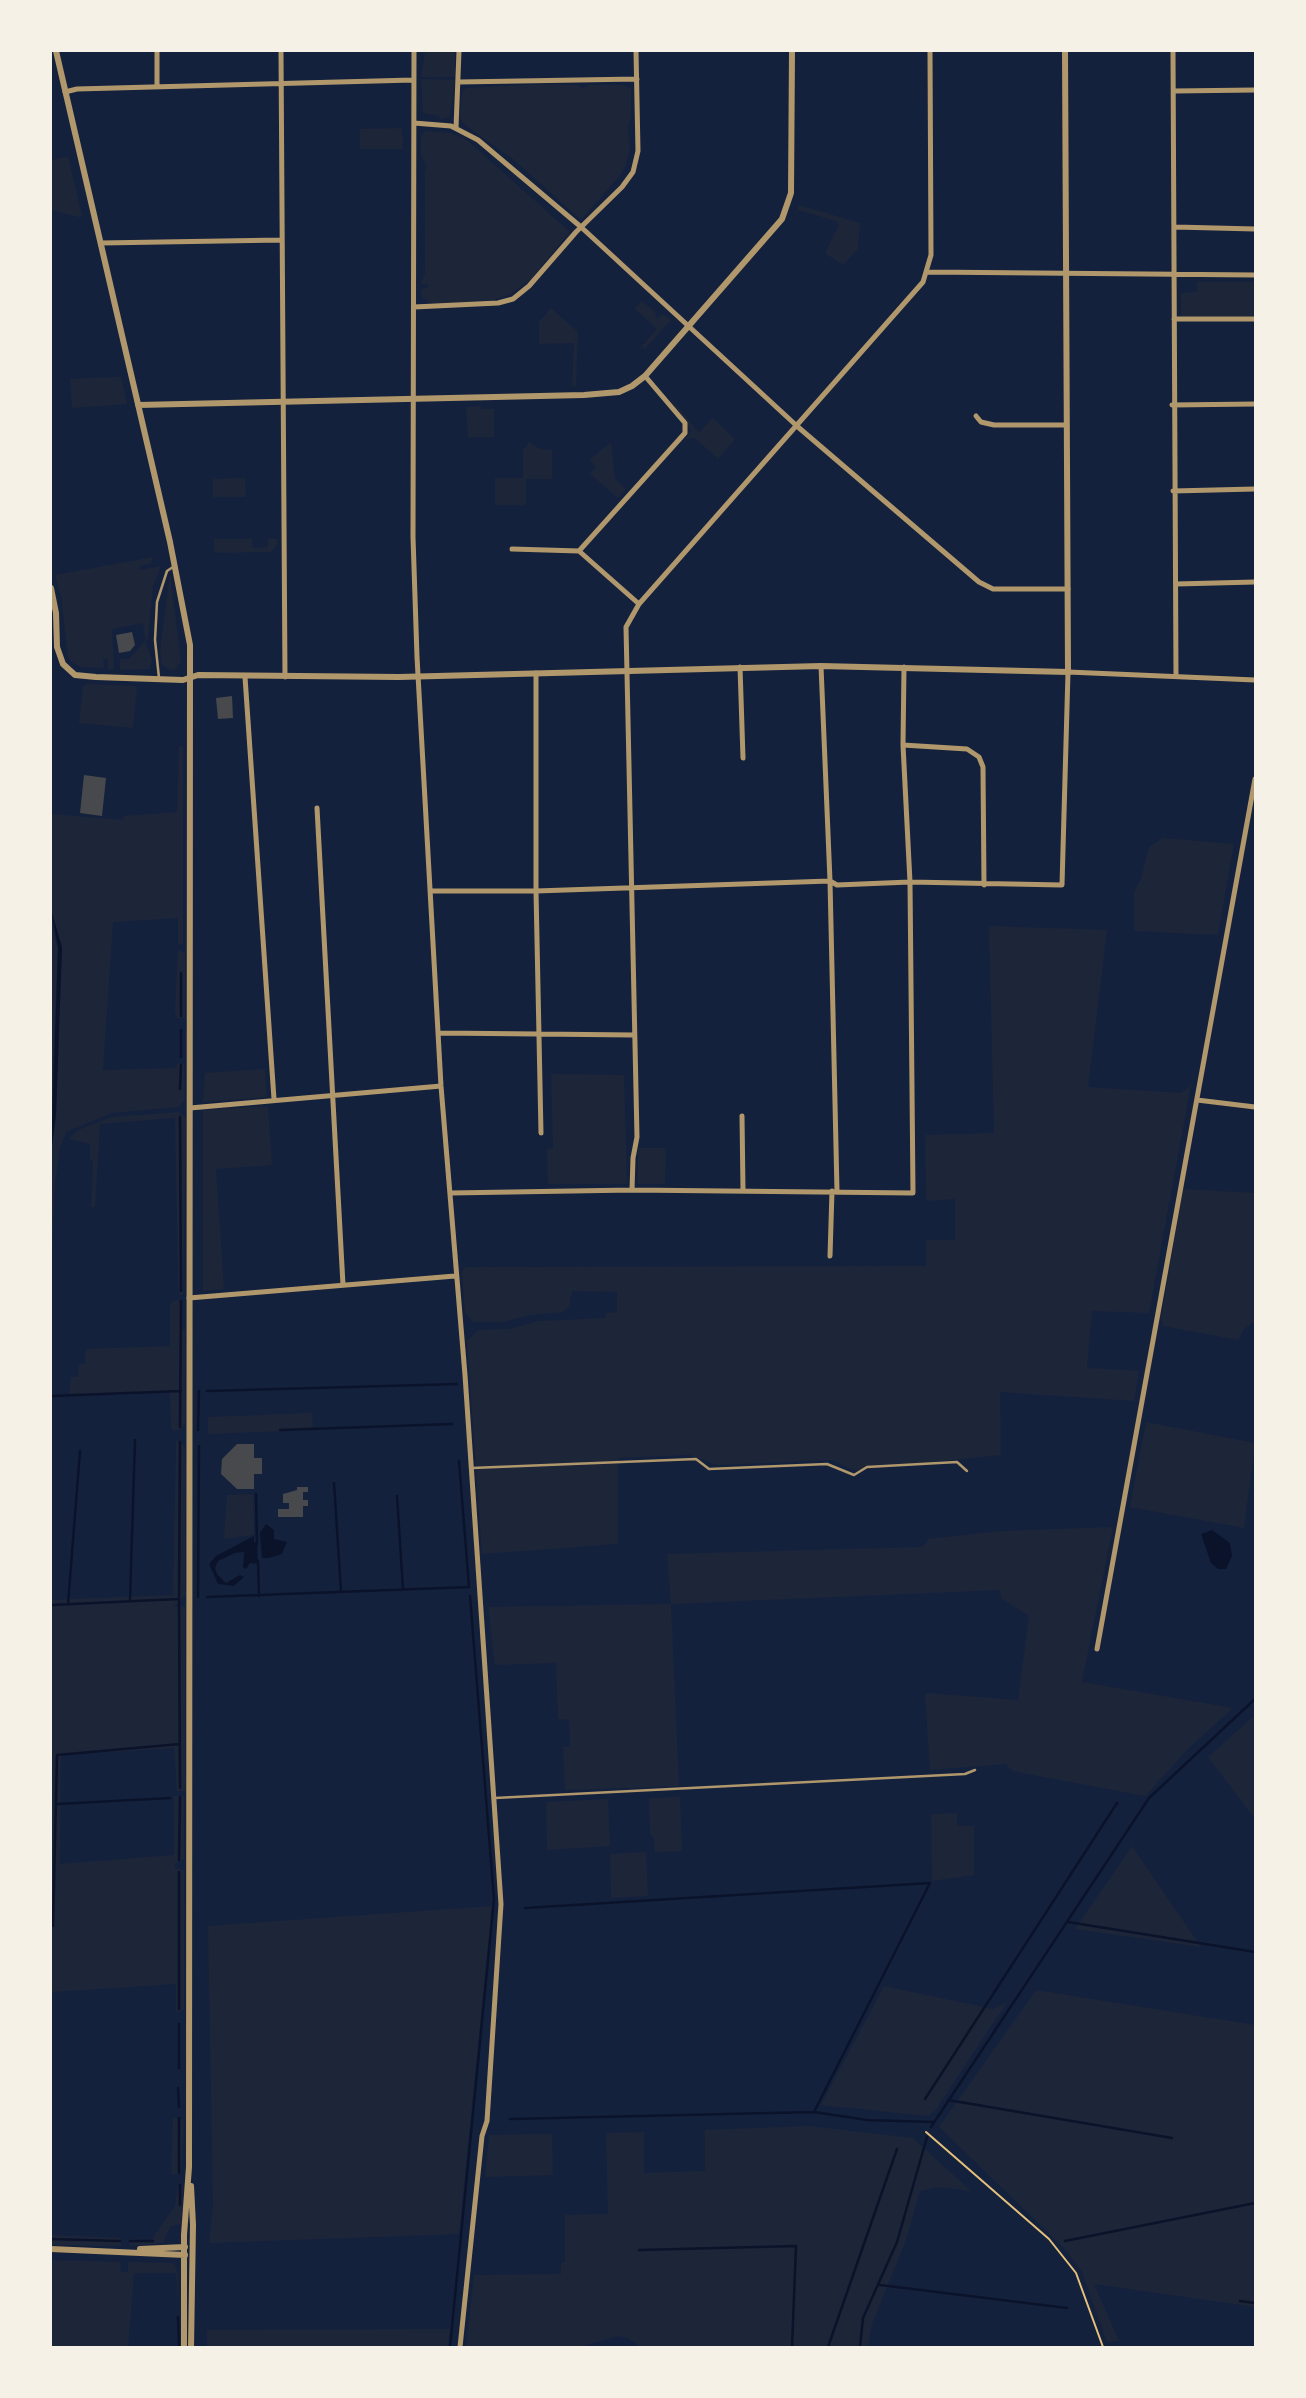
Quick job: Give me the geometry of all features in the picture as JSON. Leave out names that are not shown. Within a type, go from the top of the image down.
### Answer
[{"type":"street","points":[[56,51],[186,614],[190,677],[191,2347]]},
{"type":"street","points":[[156,51],[157,86]]},
{"type":"street","points":[[281,51],[285,677]]},
{"type":"street","points":[[414,51],[413,537],[418,676],[441,1086],[472,1468],[501,1904],[487,2121],[482,2136],[460,2347]]},
{"type":"street","points":[[456,128],[459,51]]},
{"type":"street","points":[[414,307],[498,303],[513,299],[529,286],[633,172],[638,151],[636,51]]},
{"type":"street","points":[[138,405],[619,392],[645,376],[782,219],[791,193],[792,51]]},
{"type":"street","points":[[632,1190],[637,1137],[626,627],[639,604],[918,292],[928,272],[931,235],[930,51]]},
{"type":"street","points":[[432,891],[536,891],[830,881],[837,885],[911,882],[1062,885],[1068,671],[1065,51]]},
{"type":"street","points":[[1173,51],[1175,227],[1172,405],[1175,676]]},
{"type":"street","points":[[459,82],[637,79]]},
{"type":"street","points":[[65,92],[157,86],[413,80]]},
{"type":"street","points":[[1174,91],[1255,90]]},
{"type":"street","points":[[414,123],[456,128],[478,140],[582,227],[798,427],[979,582],[993,589],[1068,589]]},
{"type":"street","points":[[1175,227],[1255,229]]},
{"type":"street","points":[[101,243],[282,240]]},
{"type":"street","points":[[928,272],[1255,275]]},
{"type":"street","points":[[1174,319],[1255,319]]},
{"type":"street","points":[[579,551],[687,429],[645,376]]},
{"type":"street","points":[[1172,405],[1255,404]]},
{"type":"street","points":[[976,416],[981,422],[994,425],[1066,425]]},
{"type":"street","points":[[1173,491],[1255,489]]},
{"type":"street","points":[[512,549],[579,551],[639,604]]},
{"type":"street","points":[[1176,584],[1255,582]]},
{"type":"street","points":[[51,589],[56,613],[57,647],[68,671],[75,675],[159,680],[190,677],[418,676],[821,666],[1068,671],[1255,680]]},
{"type":"street","points":[[821,666],[830,881],[834,1191],[830,1256]]},
{"type":"street","points":[[740,667],[743,758]]},
{"type":"street","points":[[451,1193],[743,1190],[913,1193],[911,882],[904,746],[904,667]]},
{"type":"street","points":[[536,673],[536,891],[541,1133]]},
{"type":"street","points":[[244,677],[274,1099]]},
{"type":"street","points":[[904,746],[967,750],[979,757],[983,767],[984,885]]},
{"type":"street","points":[[1097,1649],[1155,1317],[1255,779]]},
{"type":"street","points":[[317,808],[343,1285]]},
{"type":"street","points":[[440,1033],[634,1035]]},
{"type":"street","points":[[190,1108],[441,1086]]},
{"type":"street","points":[[1197,1100],[1255,1107]]},
{"type":"street","points":[[741,1116],[743,1190]]},
{"type":"street","points":[[190,1298],[455,1276]]},
{"type":"street","points":[[184,2347],[184,2246],[189,2167]]},
{"type":"street","points":[[51,2249],[132,2250],[184,2246],[193,2251]]},
{"type":"street","points":[[132,2250],[184,2256],[193,2251]]},
{"type":"lane","points":[[159,680],[155,640],[157,603],[167,571],[175,565]]},
{"type":"lane","points":[[472,1468],[696,1459],[709,1469],[827,1464],[854,1475],[867,1467],[957,1462],[967,1471]]},
{"type":"lane","points":[[495,1798],[938,1775],[975,1770]]},
{"type":"path","points":[[926,2132],[1049,2239],[1076,2273],[1103,2347]]},
{"type":"shaded area","points":[[425,51],[455,51],[455,77],[421,77]]},
{"type":"shaded area","points":[[421,79],[455,80],[450,116],[440,120],[439,116],[423,113]]},
{"type":"shaded area","points":[[578,85],[583,88],[588,85],[624,85],[631,89],[628,129],[630,148],[626,164],[622,173],[581,220],[513,159],[460,119],[462,92],[466,88]]},
{"type":"shaded area","points":[[402,128],[403,149],[360,149],[360,129]]},
{"type":"shaded area","points":[[426,131],[451,133],[468,141],[570,232],[531,279],[509,295],[493,300],[442,304],[431,303],[422,297],[421,289],[428,288],[428,284],[421,284],[425,273],[427,168],[421,154],[421,136]]},
{"type":"shaded area","points":[[68,156],[82,216],[78,217],[51,210],[51,160]]},
{"type":"shaded area","points":[[799,205],[860,223],[858,249],[843,265],[825,253],[839,225],[836,221],[798,210],[792,223]]},
{"type":"shaded area","points":[[1197,282],[1255,282],[1255,316],[1181,316],[1181,293],[1197,292]]},
{"type":"shaded area","points":[[642,301],[655,312],[657,319],[663,314],[671,320],[645,349],[642,346],[657,329],[635,309]]},
{"type":"shaded area","points":[[551,308],[578,332],[576,386],[572,386],[574,343],[539,344],[539,322]]},
{"type":"shaded area","points":[[120,373],[127,404],[72,408],[70,379],[119,377]]},
{"type":"shaded area","points":[[669,396],[699,433],[713,418],[735,439],[718,459],[695,438],[687,439],[680,447],[691,431]]},
{"type":"shaded area","points":[[481,406],[481,409],[494,409],[494,437],[468,437],[466,407]]},
{"type":"shaded area","points":[[529,442],[540,449],[552,450],[552,479],[526,479],[526,502],[523,505],[495,505],[495,478],[523,478],[523,450]]},
{"type":"shaded area","points":[[611,442],[615,479],[626,489],[618,498],[590,474],[596,467],[589,460]]},
{"type":"shaded area","points":[[245,478],[246,497],[213,497],[213,479]]},
{"type":"shaded area","points":[[214,539],[252,539],[253,548],[268,547],[268,539],[277,539],[277,545],[271,552],[214,553]]},
{"type":"shaded area","points":[[153,557],[151,563],[139,566],[140,570],[161,566],[153,586],[148,639],[145,639],[143,623],[112,629],[114,669],[108,669],[108,659],[103,659],[104,668],[81,667],[71,662],[55,575]]},
{"type":"shaded area","points":[[170,574],[181,661],[176,669],[172,670],[162,665],[160,651]]},
{"type":"shaded area","points":[[145,641],[152,660],[150,669],[120,670],[120,659],[129,659]]},
{"type":"shaded area","points":[[83,686],[137,686],[133,728],[79,723]]},
{"type":"shaded area","points":[[179,746],[183,746],[183,944],[178,944],[178,918],[113,922],[103,1070],[177,1068],[177,1064],[184,1064],[185,1100],[178,1107],[112,1113],[66,1132],[60,1148],[55,1183],[51,1285],[51,1153],[56,1115],[62,947],[51,910],[51,814],[123,820],[124,816],[177,812]]},
{"type":"shaded area","points":[[1163,838],[1234,844],[1218,935],[1134,931],[1134,892],[1141,879],[1149,847]]},
{"type":"shaded area","points":[[51,910],[62,947],[56,1115],[51,1152],[58,948]]},
{"type":"shaded area","points":[[51,922],[58,948],[51,1115]]},
{"type":"shaded area","points":[[989,926],[1107,930],[1088,1087],[1181,1093],[1191,1085],[1149,1313],[1092,1311],[1087,1368],[1139,1371],[1134,1401],[1000,1392],[1001,1455],[853,1470],[832,1460],[717,1465],[689,1455],[618,1458],[618,1544],[482,1554],[467,1341],[478,1330],[509,1329],[539,1321],[605,1318],[606,1313],[617,1312],[617,1292],[572,1291],[569,1307],[562,1312],[530,1315],[502,1322],[473,1322],[465,1313],[462,1271],[466,1267],[926,1266],[926,1240],[955,1240],[955,1199],[926,1201],[925,1135],[994,1133]]},
{"type":"shaded area","points":[[178,949],[185,953],[185,1018],[177,1018],[175,1011]]},
{"type":"shaded area","points":[[265,1069],[267,1097],[203,1102],[205,1073]]},
{"type":"shaded area","points":[[551,1074],[624,1075],[627,1184],[548,1184],[547,1149],[553,1148]]},
{"type":"shaded area","points":[[268,1106],[272,1165],[216,1169],[224,1289],[203,1291],[203,1110]]},
{"type":"shaded area","points":[[178,1112],[186,1118],[183,1295],[179,1294],[178,1278],[175,1118],[100,1124],[95,1207],[91,1207],[93,1162],[90,1158],[90,1144],[69,1139],[78,1130],[112,1117]]},
{"type":"shaded area","points":[[638,1148],[666,1148],[665,1184],[638,1184]]},
{"type":"shaded area","points":[[1183,1189],[1255,1193],[1255,1321],[1244,1329],[1238,1340],[1163,1326],[1161,1318]]},
{"type":"shaded area","points":[[182,1300],[182,1330],[185,1330],[185,1424],[181,1429],[173,1431],[171,1427],[170,1393],[69,1394],[71,1377],[78,1377],[79,1365],[85,1363],[86,1349],[170,1346],[170,1305],[173,1301]]},
{"type":"shaded area","points":[[312,1413],[313,1430],[208,1434],[208,1417]]},
{"type":"shaded area","points":[[1146,1422],[1255,1443],[1244,1528],[1130,1507]]},
{"type":"shaded area","points":[[176,1440],[185,1447],[185,1595],[173,1607],[185,1606],[185,1791],[177,1791],[174,1748],[61,1755],[60,1864],[174,1855],[174,1796],[184,1796],[184,1859],[175,1864],[174,1868],[184,1870],[184,2010],[176,2012],[176,1984],[51,1992],[51,1600],[173,1595]]},
{"type":"shaded area","points":[[253,1494],[254,1535],[224,1539],[227,1495]]},
{"type":"shaded area","points":[[266,1524],[274,1530],[274,1539],[287,1542],[282,1554],[262,1558],[260,1533]]},
{"type":"shaded area","points":[[1113,1527],[1082,1682],[1233,1708],[1191,1746],[1145,1796],[1012,1771],[1006,1764],[930,1770],[925,1693],[1018,1700],[1029,1616],[1001,1598],[1000,1590],[671,1604],[667,1554],[922,1547],[929,1539],[1001,1531]]},
{"type":"shaded area","points":[[1212,1530],[1230,1543],[1232,1556],[1226,1569],[1218,1569],[1211,1563],[1201,1534]]},
{"type":"shaded area","points":[[254,1536],[254,1542],[257,1542],[258,1564],[250,1563],[246,1569],[243,1567],[244,1552],[218,1561],[215,1568],[217,1574],[226,1583],[240,1575],[244,1577],[234,1586],[218,1584],[209,1564],[216,1556]]},
{"type":"shaded area","points":[[671,1604],[679,1786],[565,1790],[563,1747],[570,1747],[569,1720],[558,1719],[556,1663],[495,1665],[488,1607]]},
{"type":"shaded area","points":[[1255,1715],[1255,1819],[1208,1757]]},
{"type":"shaded area","points":[[680,1797],[682,1851],[655,1852],[654,1838],[650,1834],[649,1798]]},
{"type":"shaded area","points":[[608,1799],[610,1846],[547,1850],[546,1802]]},
{"type":"shaded area","points":[[957,1813],[957,1826],[974,1826],[974,1875],[932,1881],[931,1814]]},
{"type":"shaded area","points":[[1132,1846],[1201,1947],[1075,1929]]},
{"type":"shaded area","points":[[646,1852],[648,1896],[611,1898],[610,1854]]},
{"type":"shaded area","points":[[492,1906],[459,2234],[209,2243],[213,2206],[208,1926]]},
{"type":"shaded area","points":[[884,1986],[993,2009],[1007,2002],[935,2111],[928,2116],[821,2105]]},
{"type":"shaded area","points":[[1036,1990],[1255,2025],[1255,2307],[1094,2284],[1119,2341],[1107,2342],[1082,2272],[1066,2250],[939,2127]]},
{"type":"shaded area","points":[[173,2117],[184,2120],[181,2174],[171,2174]]},
{"type":"shaded area","points":[[809,2126],[913,2138],[971,2191],[939,2187],[920,2191],[906,2240],[872,2324],[868,2347],[641,2347],[628,2338],[618,2336],[579,2347],[466,2347],[474,2275],[561,2274],[561,2263],[565,2262],[565,2215],[608,2214],[606,2133],[644,2132],[644,2173],[705,2171],[705,2130]]},
{"type":"shaded area","points":[[552,2134],[553,2175],[485,2177],[489,2135]]},
{"type":"shaded area","points":[[178,2185],[183,2188],[181,2224],[171,2226],[163,2243],[130,2246],[130,2239],[151,2240],[175,2206]]},
{"type":"shaded area","points":[[51,2235],[121,2238],[121,2246],[51,2245]]},
{"type":"shaded area","points":[[51,2260],[120,2262],[121,2272],[128,2272],[128,2262],[174,2263],[178,2273],[178,2302],[176,2273],[134,2273],[128,2347],[51,2347]]},
{"type":"shaded area","points":[[450,2329],[448,2347],[207,2347],[207,2330]]},
{"type":"building","points":[[132,632],[135,645],[130,651],[119,653],[116,635]]},
{"type":"building","points":[[232,696],[233,718],[218,719],[216,698]]},
{"type":"building","points":[[84,775],[106,778],[102,816],[80,813]]},
{"type":"building","points":[[237,1444],[254,1444],[254,1458],[262,1458],[262,1474],[254,1474],[254,1489],[237,1489],[221,1474],[222,1459]]},
{"type":"building","points":[[297,1487],[308,1487],[308,1492],[303,1492],[303,1500],[308,1500],[308,1506],[303,1506],[303,1517],[278,1517],[278,1509],[289,1509],[289,1503],[283,1503],[283,1494],[297,1490]]},
{"type":"waterway","points":[[181,973],[181,1016]]},
{"type":"waterway","points":[[181,1030],[181,1057]]},
{"type":"waterway","points":[[180,1089],[181,1065]]},
{"type":"waterway","points":[[180,1117],[181,1291]]},
{"type":"waterway","points":[[180,1427],[181,1301]]},
{"type":"waterway","points":[[207,1391],[457,1384]]},
{"type":"waterway","points":[[51,1396],[181,1391]]},
{"type":"waterway","points":[[198,1430],[199,1391]]},
{"type":"waterway","points":[[280,1430],[452,1424]]},
{"type":"waterway","points":[[130,1601],[135,1440]]},
{"type":"waterway","points":[[51,1605],[179,1599],[180,1442]]},
{"type":"waterway","points":[[198,1597],[199,1446]]},
{"type":"waterway","points":[[68,1604],[80,1451]]},
{"type":"waterway","points":[[207,1597],[469,1587],[459,1461]]},
{"type":"waterway","points":[[334,1483],[341,1591]]},
{"type":"waterway","points":[[256,1494],[257,1544]]},
{"type":"waterway","points":[[397,1496],[403,1589]]},
{"type":"waterway","points":[[258,1561],[259,1596]]},
{"type":"waterway","points":[[450,2347],[494,1899],[470,1596]]},
{"type":"waterway","points":[[179,1599],[180,1788]]},
{"type":"waterway","points":[[931,2127],[1149,1798],[1255,1699]]},
{"type":"waterway","points":[[53,1926],[57,1755],[180,1744]]},
{"type":"waterway","points":[[179,1860],[180,1797]]},
{"type":"waterway","points":[[58,1804],[170,1798]]},
{"type":"waterway","points":[[925,2099],[1117,1803]]},
{"type":"waterway","points":[[179,1872],[179,2009]]},
{"type":"waterway","points":[[525,1908],[930,1883],[814,2112]]},
{"type":"waterway","points":[[1068,1922],[1255,1952]]},
{"type":"waterway","points":[[179,2024],[179,2068]]},
{"type":"waterway","points":[[178,2088],[179,2107]]},
{"type":"waterway","points":[[948,2100],[1172,2138]]},
{"type":"waterway","points":[[510,2119],[814,2112],[867,2120],[933,2122]]},
{"type":"waterway","points":[[179,2118],[179,2173]]},
{"type":"waterway","points":[[860,2347],[863,2318],[897,2242],[927,2137]]},
{"type":"waterway","points":[[828,2347],[897,2149]]},
{"type":"waterway","points":[[180,2185],[180,2205]]},
{"type":"waterway","points":[[1065,2241],[1255,2203]]},
{"type":"waterway","points":[[51,2239],[120,2241]]},
{"type":"waterway","points":[[130,2241],[153,2241]]},
{"type":"waterway","points":[[639,2250],[796,2246],[792,2347]]},
{"type":"waterway","points":[[880,2285],[1067,2308]]},
{"type":"waterway","points":[[1240,2301],[1255,2303]]},
{"type":"waterway","points":[[178,2317],[179,2347]]}]
